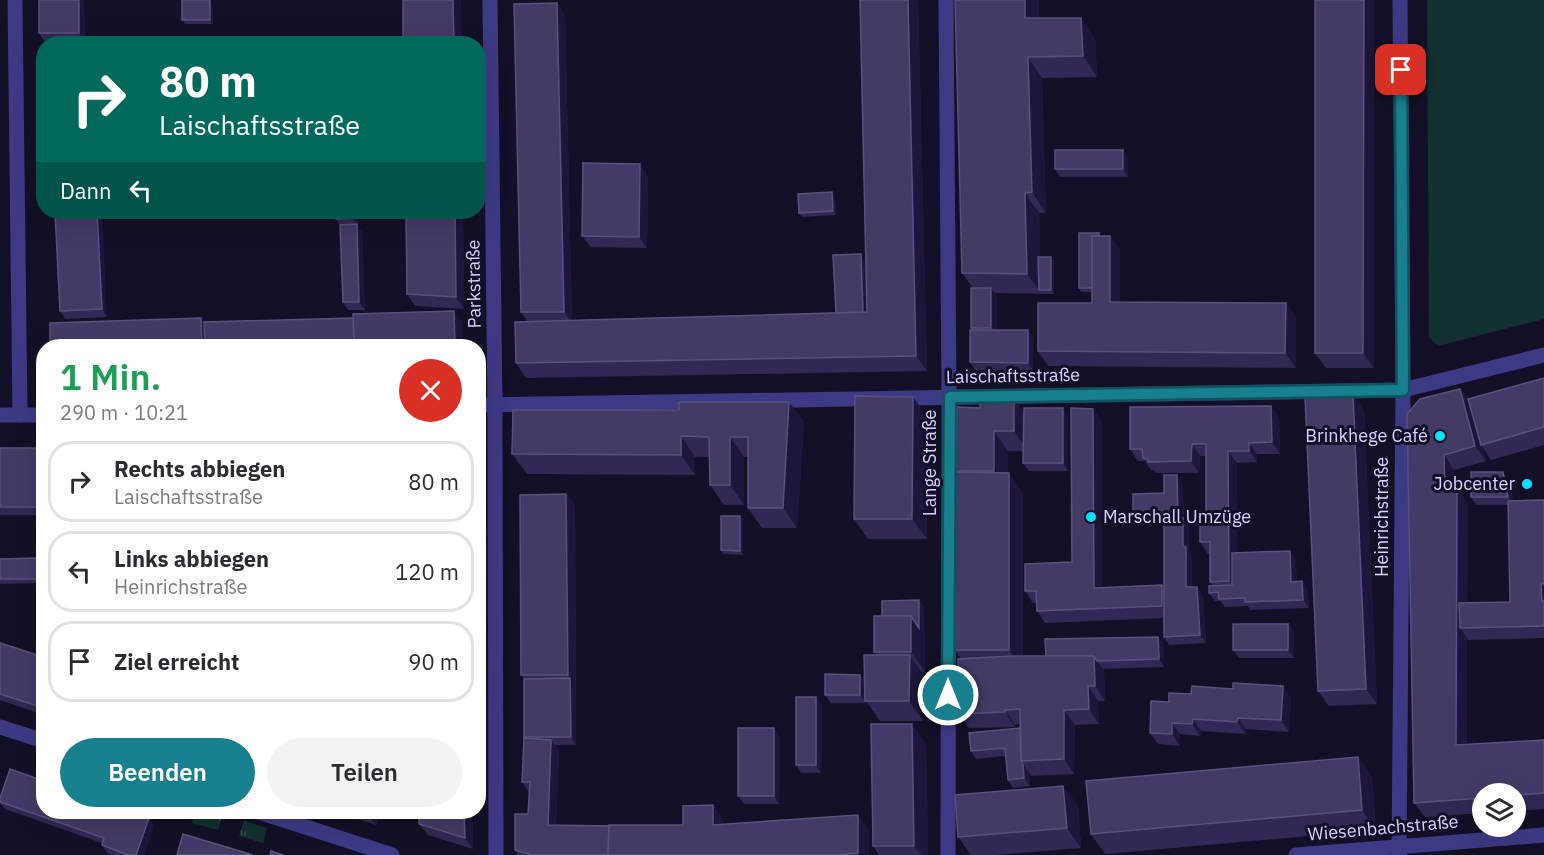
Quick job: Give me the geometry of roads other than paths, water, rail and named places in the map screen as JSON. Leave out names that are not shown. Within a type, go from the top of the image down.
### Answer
[{"type":"street","points":[[15,0],[21,415]]},
{"type":"street","name":"Parkstraße","points":[[490,0],[495,405],[496,855]]},
{"type":"street","name":"Lange Straße","points":[[946,0],[950,397],[948,855]]},
{"type":"street","name":"Heinrichstraße","points":[[1399,850],[1403,390],[1400,0]]},
{"type":"street","name":"Laischaftsstraße","points":[[486,405],[1403,390],[1544,355]]},
{"type":"street","points":[[0,416],[36,414]]},
{"type":"street","points":[[0,727],[36,738]]},
{"type":"street","points":[[281,819],[392,855]]},
{"type":"street","name":"Wiesenbachstraße","points":[[1296,855],[1399,850],[1544,835]]},
{"type":"place","name":"Brinkhege Café","points":[[1440,436]]},
{"type":"place","name":"Jobcenter","points":[[1527,484]]},
{"type":"place","name":"Marschall Umzüge","points":[[1091,517]]}]
